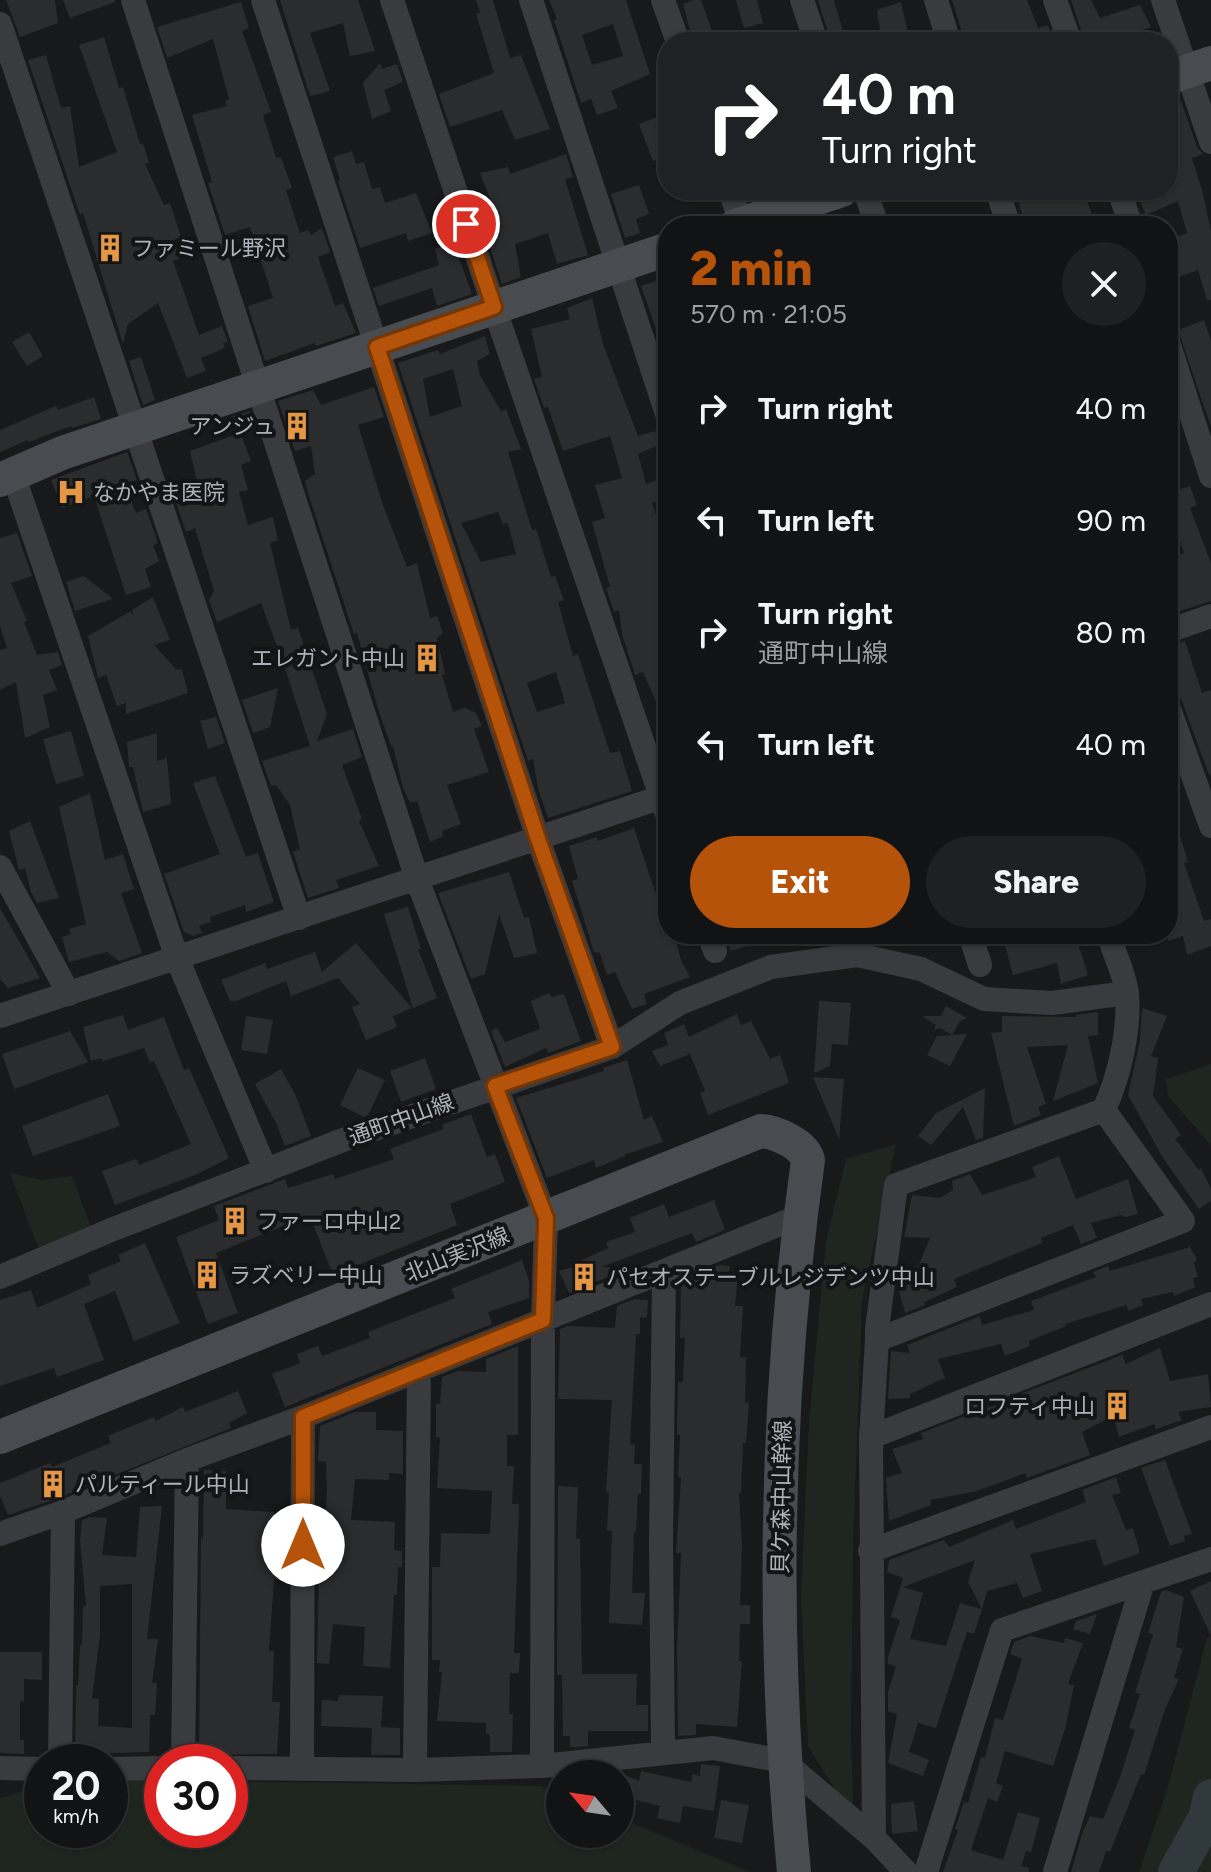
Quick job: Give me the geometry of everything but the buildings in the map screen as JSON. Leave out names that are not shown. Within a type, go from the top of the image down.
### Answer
[{"type":"street","points":[[133,0],[417,879],[546,1218],[542,1766]]},
{"type":"street","points":[[263,0],[538,839],[612,1047]]},
{"type":"street","points":[[392,0],[494,307],[658,780]]},
{"type":"street","points":[[531,0],[658,387]]},
{"type":"street","points":[[663,0],[674,32]]},
{"type":"street","points":[[802,0],[813,32]]},
{"type":"street","points":[[936,0],[946,32]]},
{"type":"street","points":[[1055,0],[1066,32]]},
{"type":"street","points":[[1163,0],[1175,32]]},
{"type":"street","points":[[0,24],[299,918]]},
{"type":"street","points":[[1178,41],[1211,142]]},
{"type":"street","points":[[766,216],[813,200]]},
{"type":"street","points":[[266,1171],[177,958],[6,477],[62,453],[658,252]]},
{"type":"street","points":[[1178,373],[1211,476]]},
{"type":"street","points":[[1178,628],[1211,616]]},
{"type":"street","points":[[1178,734],[1211,826]]},
{"type":"street","points":[[0,1016],[538,839],[658,805]]},
{"type":"street","points":[[0,867],[69,994]]},
{"type":"street","points":[[973,944],[980,965]]},
{"type":"street","points":[[874,1838],[871,1437],[877,1340],[896,1185],[1104,1110],[1117,1080],[1127,993],[1111,944]]},
{"type":"street","name":"通町中山線","points":[[0,1277],[111,1230],[343,1140],[612,1047],[680,1003],[771,967],[857,955],[921,969],[984,999],[1052,1003],[1127,993]]},
{"type":"street","points":[[877,1340],[1183,1221],[1104,1110]]},
{"type":"street","name":"北山実沢線","points":[[0,1437],[761,1131],[780,1137]]},
{"type":"street","name":"貝ケ森中山幹線","points":[[780,1137],[806,1153],[808,1160],[800,1216],[781,1436],[778,1639],[783,1761],[794,1872]]},
{"type":"street","points":[[0,1534],[303,1417],[800,1216]]},
{"type":"street","points":[[663,1752],[661,1543],[664,1271]]},
{"type":"street","points":[[871,1437],[1211,1304]]},
{"type":"street","points":[[415,1770],[419,1370]]},
{"type":"street","points":[[302,1768],[303,1417]]},
{"type":"street","points":[[870,1551],[1211,1427]]},
{"type":"street","points":[[183,1744],[187,1460]]},
{"type":"street","points":[[60,1744],[63,1512]]},
{"type":"street","points":[[926,1872],[1002,1630],[1211,1559]]},
{"type":"street","points":[[1055,1872],[1143,1582]]},
{"type":"street","points":[[248,1768],[415,1770],[542,1766],[713,1748],[783,1761],[874,1838],[906,1872]]},
{"type":"street","points":[[0,1768],[24,1769]]},
{"type":"shaded area","points":[[1211,1064],[1211,1145],[1168,1096],[1166,1079]]},
{"type":"shaded area","points":[[896,1144],[862,1301],[853,1550],[853,1803],[846,1807],[808,1746],[801,1598],[809,1420],[826,1241],[846,1159]]},
{"type":"shaded area","points":[[10,1173],[41,1180],[72,1176],[92,1230],[39,1250]]},
{"type":"shaded area","points":[[1211,1636],[1211,1872],[1139,1872],[1166,1793],[1207,1638]]},
{"type":"shaded area","points":[[128,1779],[144,1780],[144,1848],[248,1848],[248,1781],[541,1786],[546,1788],[546,1848],[634,1848],[634,1824],[750,1872],[0,1872],[0,1798],[24,1791],[24,1848],[128,1848]]},
{"type":"waterway","points":[[1176,1872],[1206,1818],[1211,1797]]},
{"type":"place","name":"ファミール野沢","points":[[110,248]]},
{"type":"place","name":"アンジュ","points":[[297,426]]},
{"type":"place","name":"なかやま医院","points":[[71,492]]},
{"type":"place","name":"エレガント中山","points":[[427,658]]},
{"type":"place","name":"ファーロ中山2","points":[[235,1221]]},
{"type":"place","name":"ラズベリー中山","points":[[207,1275]]},
{"type":"place","name":"パセオステーブルレジデンツ中山","points":[[584,1277]]},
{"type":"place","name":"ロフティ中山","points":[[1117,1406]]},
{"type":"place","name":"パルティール中山","points":[[53,1484]]},
{"type":"route","points":[[303,1545],[303,1417],[543,1320],[546,1218],[495,1086],[612,1047],[538,839],[377,347],[494,307],[466,224]]}]
